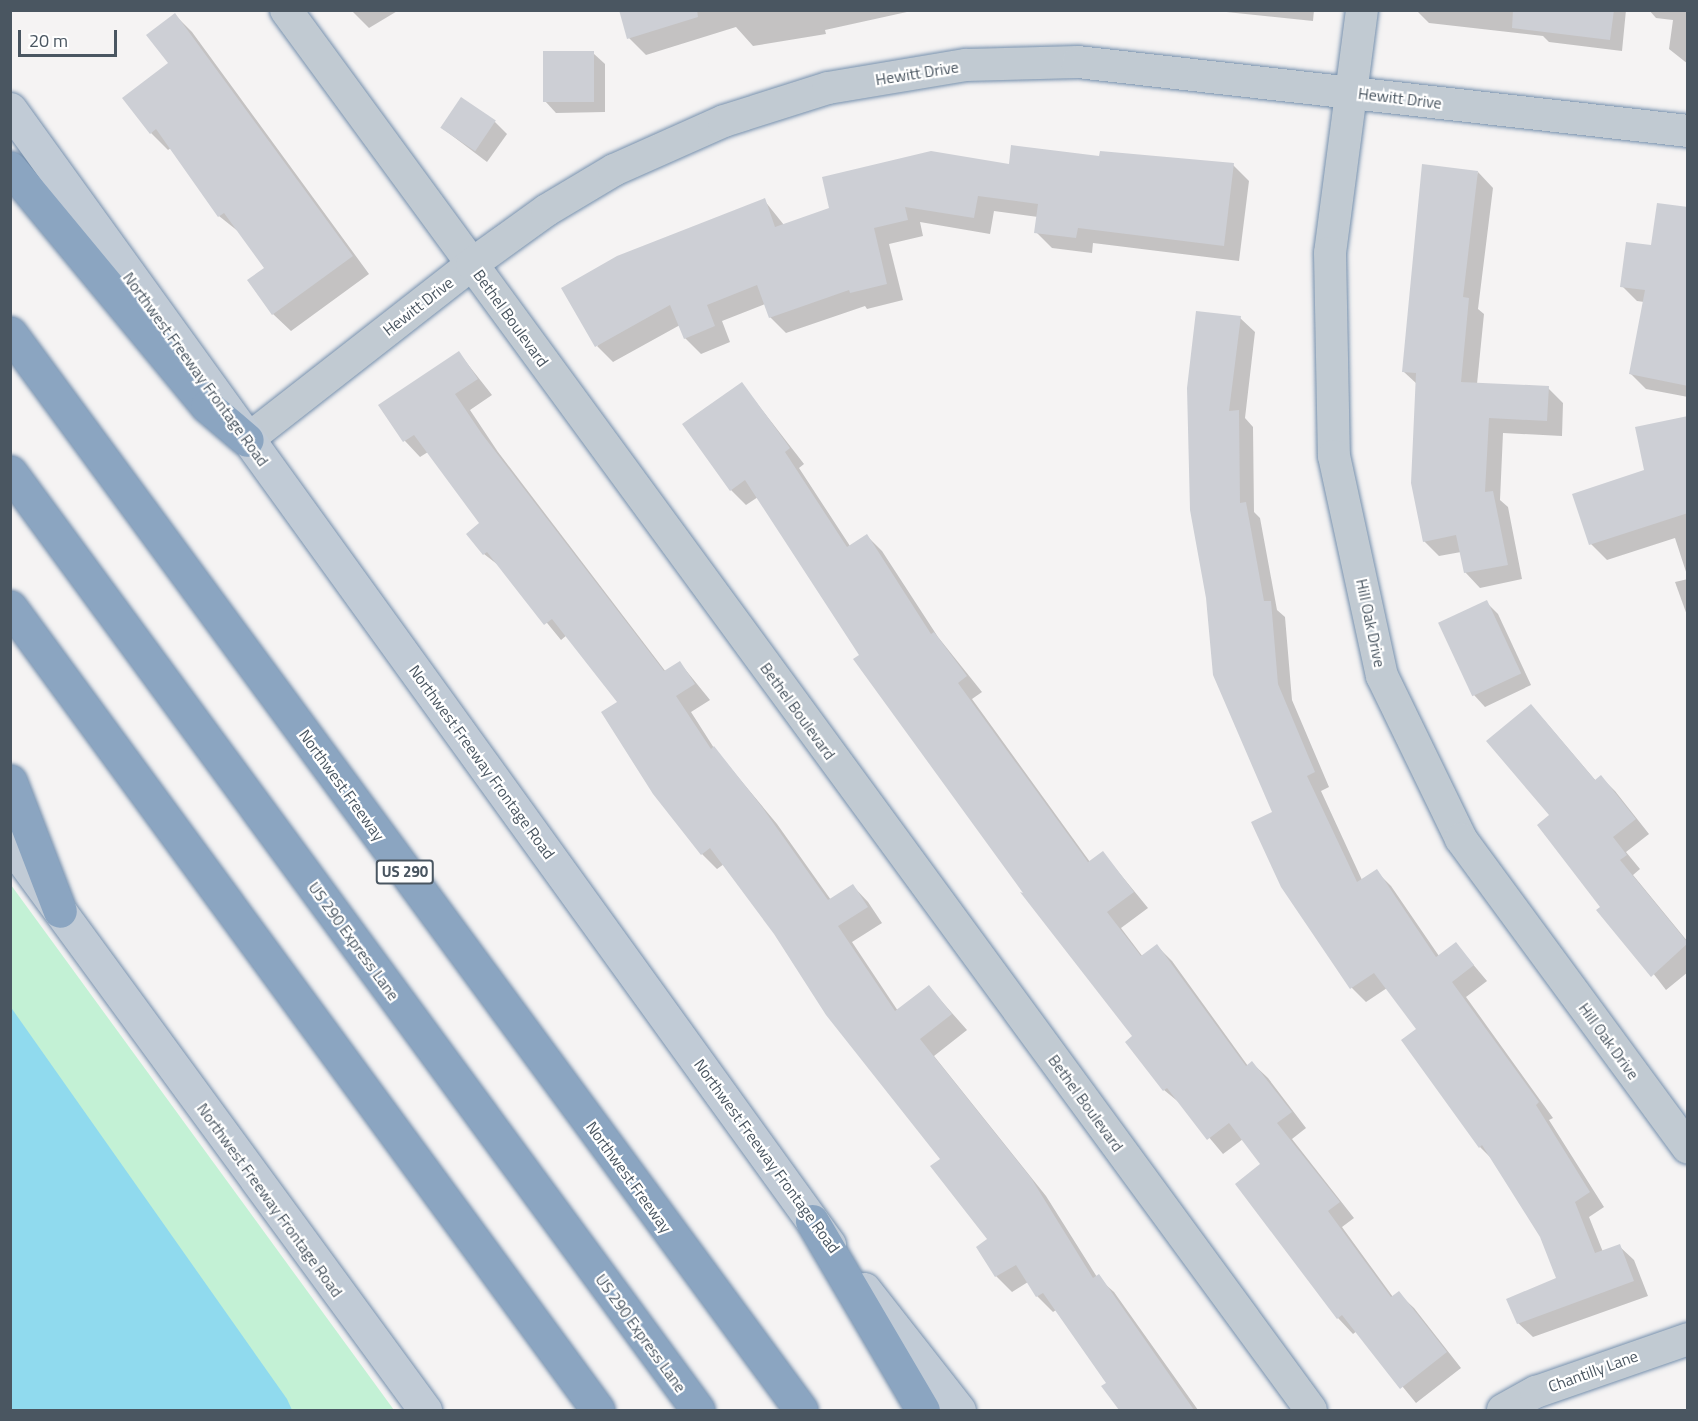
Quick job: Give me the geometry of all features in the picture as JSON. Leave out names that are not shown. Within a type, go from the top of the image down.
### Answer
[{"type":"highway","points":[[10,168],[207,406],[247,440]]},
{"type":"highway","name":"Northwest Freeway","points":[[10,333],[801,1410]]},
{"type":"highway","name":"US 290 Express Lane","points":[[10,472],[698,1410]]},
{"type":"highway","points":[[10,607],[598,1410]]},
{"type":"highway","points":[[10,781],[18,791],[60,911]]},
{"type":"highway","points":[[812,1221],[923,1410]]},
{"type":"main road","name":"Northwest Freeway Frontage Road","points":[[10,109],[812,1221],[959,1410]]},
{"type":"main road","name":"Northwest Freeway Frontage Road","points":[[10,843],[425,1410]]},
{"type":"street","name":"Bethel Boulevard","points":[[286,10],[1311,1410]]},
{"type":"street","name":"Hill Oak Drive","points":[[1362,10],[1330,253],[1334,456],[1382,676],[1461,839],[1688,1148]]},
{"type":"street","name":"Hewitt Drive","points":[[247,440],[472,264],[547,210],[614,170],[724,121],[828,88],[966,65],[1078,62],[1688,131]]},
{"type":"street","name":"Chantilly Lane","points":[[1503,1410],[1536,1392],[1688,1340]]},
{"type":"green space","points":[[11,885],[394,1410],[11,1410]]},
{"type":"water","points":[[10,1006],[287,1399],[292,1410],[11,1410]]},
{"type":"building","points":[[619,10],[697,10],[698,17],[627,39]]},
{"type":"building","points":[[1513,10],[1614,10],[1610,40],[1512,28]]},
{"type":"building","points":[[175,13],[353,256],[272,315],[247,280],[264,268],[224,213],[218,217],[156,129],[150,134],[122,98],[168,63],[146,35]]},
{"type":"building","points":[[543,51],[594,51],[594,102],[543,102]]},
{"type":"building","points":[[461,97],[496,120],[475,151],[440,128]]},
{"type":"building","points":[[1011,145],[1099,156],[1100,151],[1234,163],[1224,246],[1078,228],[1076,238],[1034,233],[1038,204],[978,196],[974,218],[905,207],[908,220],[874,228],[887,284],[850,293],[849,290],[769,318],[757,285],[707,305],[715,326],[684,339],[670,305],[595,347],[561,288],[617,256],[765,198],[775,227],[829,208],[822,177],[931,151],[1009,164]]},
{"type":"building","points":[[1422,164],[1478,171],[1463,297],[1469,298],[1461,382],[1549,386],[1547,421],[1489,418],[1485,492],[1493,491],[1508,565],[1464,573],[1456,535],[1423,542],[1411,483],[1416,373],[1402,372]]},
{"type":"building","points":[[1657,203],[1688,207],[1688,386],[1629,374],[1645,290],[1620,287],[1626,242],[1651,245]]},
{"type":"building","points":[[1196,311],[1241,316],[1229,411],[1239,410],[1240,503],[1246,502],[1264,601],[1271,601],[1278,684],[1315,772],[1307,776],[1357,882],[1377,869],[1436,957],[1456,942],[1474,965],[1452,982],[1539,1102],[1536,1105],[1590,1192],[1575,1202],[1595,1253],[1620,1244],[1634,1281],[1517,1324],[1506,1299],[1556,1278],[1540,1237],[1482,1145],[1479,1148],[1401,1040],[1416,1029],[1374,973],[1350,989],[1281,887],[1251,822],[1272,812],[1213,675],[1206,598],[1190,510],[1187,388]]},
{"type":"building","points":[[459,351],[478,379],[455,394],[482,434],[664,671],[680,661],[695,684],[676,696],[711,749],[714,746],[762,807],[828,900],[853,884],[868,907],[838,926],[895,1011],[929,985],[952,1014],[920,1039],[1031,1178],[1093,1278],[1099,1274],[1194,1410],[1119,1410],[1101,1386],[1106,1383],[1043,1293],[1036,1297],[1016,1265],[995,1277],[976,1247],[987,1239],[930,1166],[940,1159],[826,1015],[774,934],[710,848],[701,855],[653,794],[601,712],[617,702],[552,619],[544,625],[487,552],[483,555],[466,534],[479,523],[414,435],[403,442],[378,405]]},
{"type":"building","points":[[742,382],[790,448],[785,452],[847,547],[867,534],[931,634],[934,632],[967,676],[958,683],[1088,862],[1103,851],[1134,892],[1107,912],[1141,956],[1157,944],[1246,1066],[1252,1061],[1292,1112],[1277,1123],[1340,1202],[1328,1211],[1391,1297],[1399,1291],[1447,1352],[1400,1389],[1342,1315],[1337,1319],[1235,1184],[1260,1164],[1229,1123],[1207,1140],[1167,1088],[1163,1091],[1125,1042],[1132,1036],[1020,892],[1023,893],[853,659],[859,655],[745,480],[730,491],[682,424]]},
{"type":"building","points":[[1688,416],[1688,513],[1589,545],[1572,494],[1644,470],[1635,427]]},
{"type":"building","points":[[1487,600],[1521,673],[1472,696],[1438,623]]},
{"type":"building","points":[[1531,704],[1595,780],[1601,775],[1636,819],[1613,837],[1627,855],[1620,860],[1688,943],[1651,977],[1596,910],[1600,907],[1537,825],[1549,815],[1486,741]]}]
